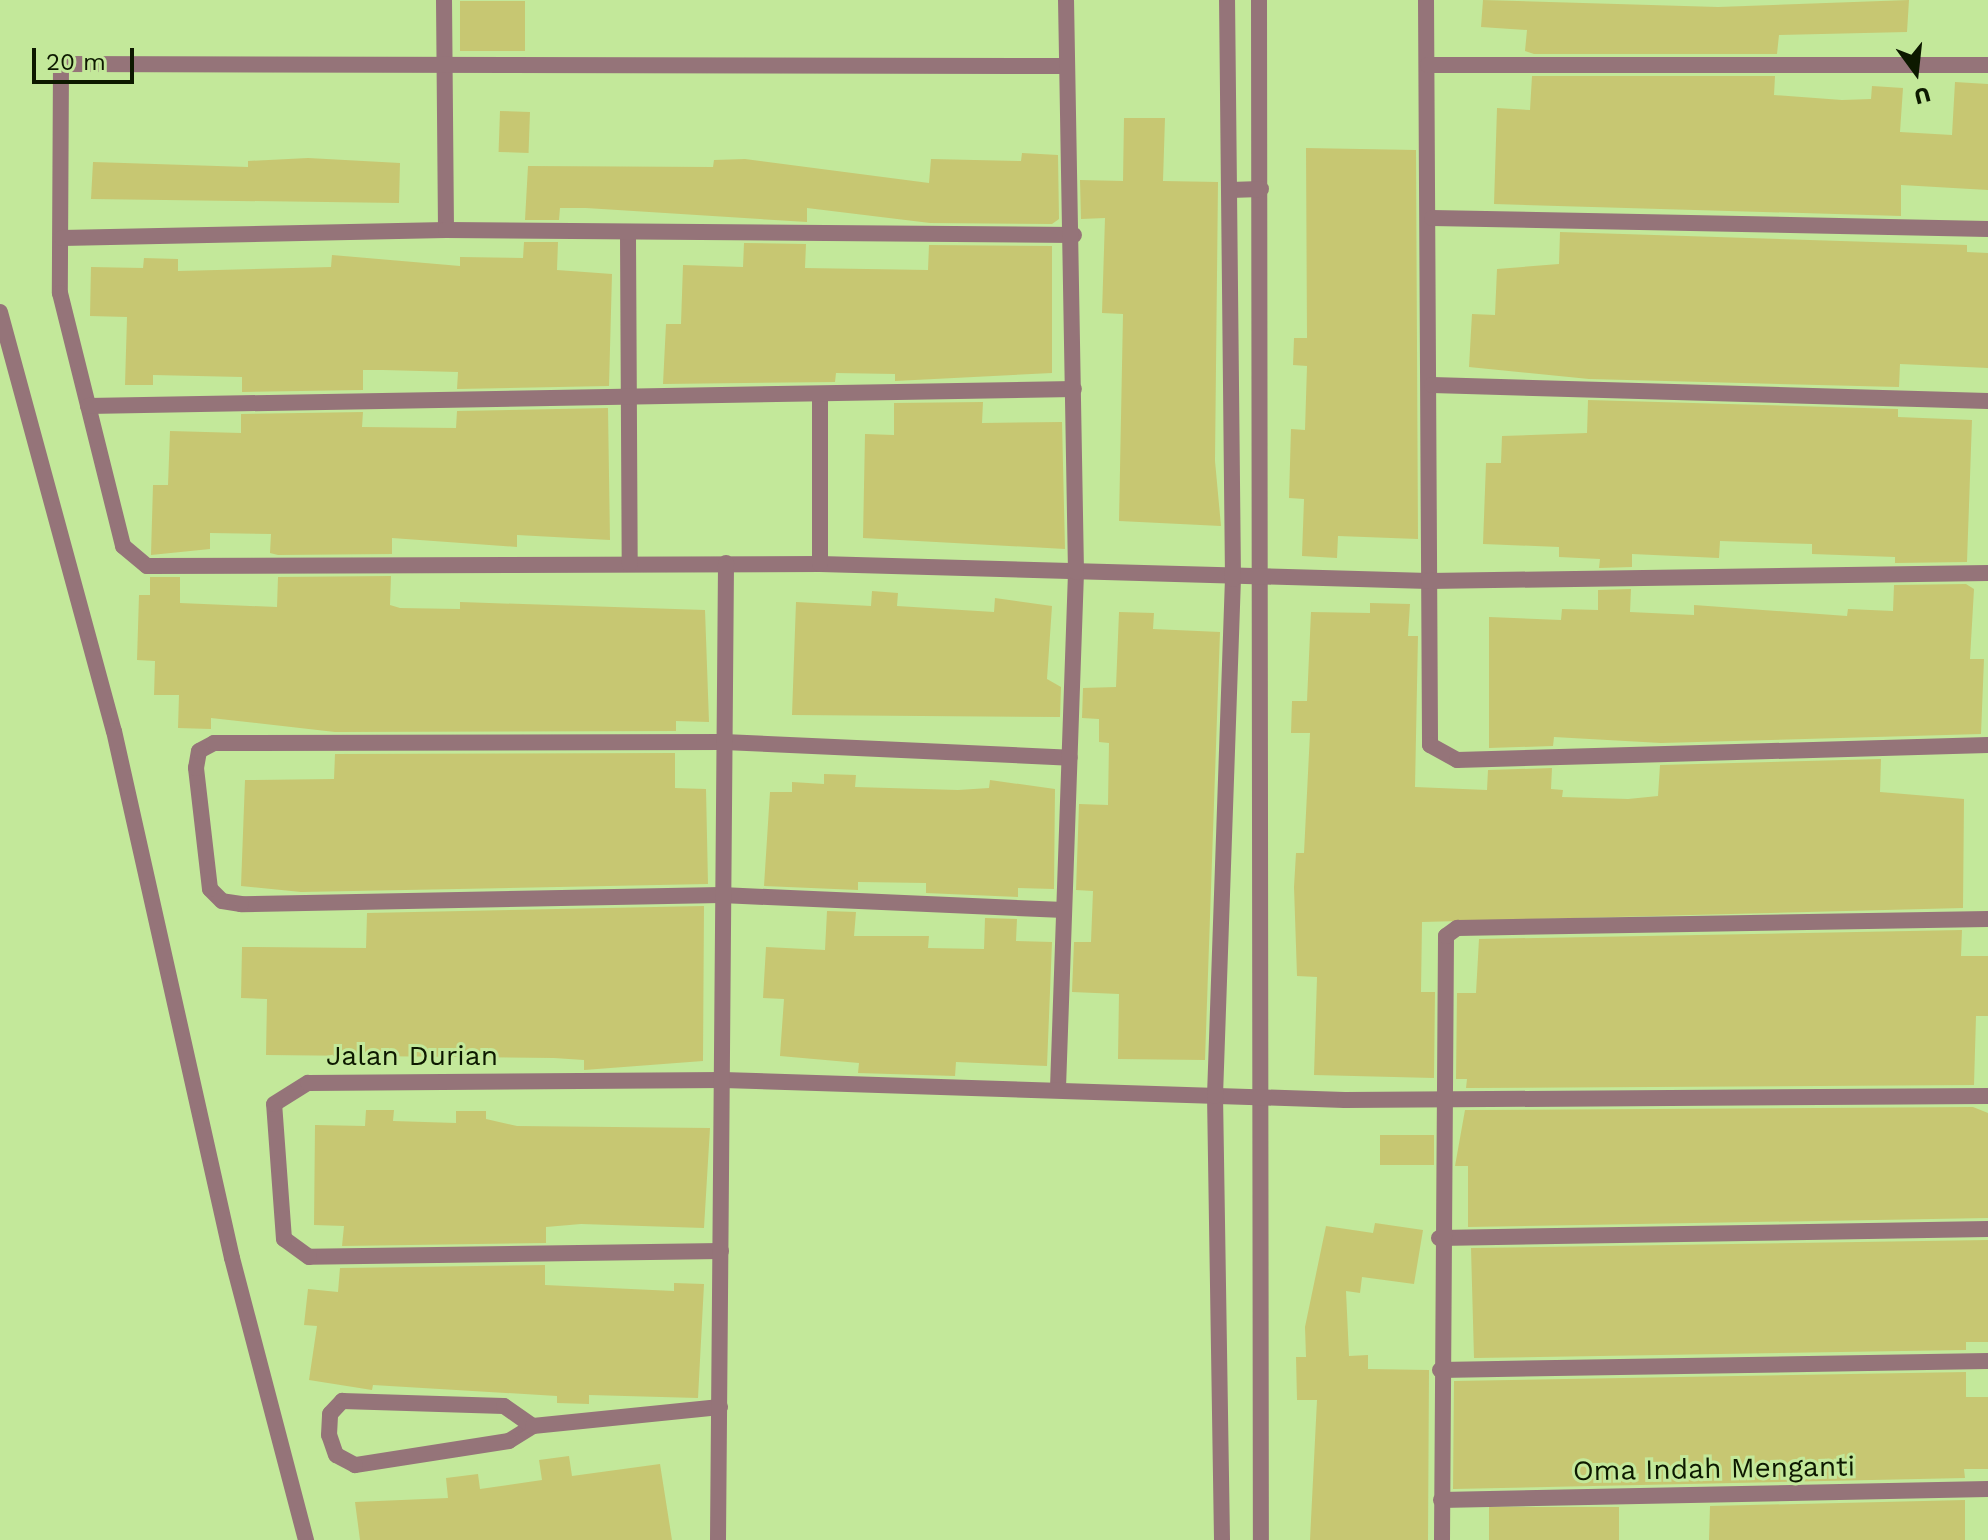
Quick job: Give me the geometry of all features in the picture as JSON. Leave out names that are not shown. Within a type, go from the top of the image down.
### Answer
[{"type":"street","points":[[444,0],[446,230]]},
{"type":"street","points":[[1058,1088],[1076,572],[1074,235],[1066,0]]},
{"type":"street","points":[[1222,1540],[1215,1096],[1233,579],[1227,0]]},
{"type":"street","points":[[1259,0],[1262,579],[1256,1096],[1261,1540]]},
{"type":"street","points":[[1426,0],[1432,218],[1430,745],[1457,760],[1988,745]]},
{"type":"street","points":[[1066,66],[61,64],[60,293],[123,546],[147,566],[820,564],[1233,579],[1429,581],[1988,573]]},
{"type":"street","points":[[1428,65],[1988,65]]},
{"type":"street","points":[[1230,190],[1261,189]]},
{"type":"street","points":[[1432,218],[1988,229]]},
{"type":"street","points":[[62,238],[446,230],[628,236],[1074,235]]},
{"type":"street","points":[[628,236],[630,564]]},
{"type":"street","points":[[0,312],[114,731],[232,1258],[306,1540]]},
{"type":"street","points":[[1432,385],[1988,401]]},
{"type":"street","points":[[88,406],[1074,389]]},
{"type":"street","points":[[820,394],[820,564]]},
{"type":"street","points":[[718,1540],[726,563]]},
{"type":"street","points":[[1064,910],[721,895],[222,901],[210,889],[196,768],[199,751],[214,743],[724,742],[1070,758]]},
{"type":"street","points":[[1442,1540],[1439,1238],[1442,949],[1457,928],[1988,919]]},
{"type":"street","points":[[723,1080],[1058,1088],[1215,1096],[1988,1096]]},
{"type":"street","name":"Jalan Durian","points":[[721,1251],[309,1257],[284,1239],[273,1135],[274,1104],[308,1083],[723,1080]]},
{"type":"street","points":[[1439,1238],[1988,1229]]},
{"type":"street","points":[[1440,1370],[1988,1361]]},
{"type":"street","points":[[533,1426],[504,1406],[342,1401],[330,1414],[329,1435],[336,1455],[355,1465],[509,1441],[533,1426],[720,1407]]},
{"type":"street","name":"Oma Indah Menganti","points":[[1441,1500],[1988,1489]]},
{"type":"building","points":[[1483,0],[1718,7],[1909,0],[1907,32],[1779,35],[1777,54],[1534,54],[1525,51],[1527,30],[1481,27]]},
{"type":"building","points":[[460,1],[525,1],[525,51],[460,51]]},
{"type":"building","points":[[1532,76],[1775,76],[1774,95],[1842,100],[1871,99],[1872,86],[1903,88],[1900,132],[1952,135],[1955,82],[1988,84],[1988,190],[1901,185],[1901,216],[1494,204],[1497,108],[1530,110]]},
{"type":"building","points":[[500,111],[530,112],[529,153],[499,152]]},
{"type":"building","points":[[1124,118],[1165,118],[1163,181],[1218,182],[1215,461],[1221,526],[1119,521],[1123,314],[1102,313],[1105,218],[1081,219],[1080,180],[1123,181]]},
{"type":"building","points":[[1306,148],[1416,150],[1418,539],[1338,536],[1337,558],[1302,556],[1304,499],[1289,498],[1291,429],[1305,430],[1307,366],[1293,365],[1294,338],[1307,338]]},
{"type":"building","points":[[1022,153],[1058,155],[1059,219],[1052,224],[930,223],[807,208],[807,222],[586,208],[560,208],[559,220],[525,220],[528,166],[713,167],[714,160],[745,159],[929,183],[931,159],[1021,161]]},
{"type":"building","points":[[308,158],[400,163],[399,203],[91,199],[93,162],[248,167],[248,161]]},
{"type":"building","points":[[1560,232],[1967,245],[1967,252],[1988,253],[1988,368],[1900,364],[1899,387],[1589,379],[1469,367],[1472,314],[1495,315],[1497,269],[1559,264]]},
{"type":"building","points":[[524,242],[558,242],[557,270],[612,274],[609,386],[457,389],[458,372],[383,370],[363,370],[363,390],[242,392],[242,377],[153,375],[153,385],[125,385],[127,317],[90,316],[91,267],[143,268],[144,258],[178,259],[178,271],[331,267],[332,255],[460,266],[460,257],[523,258]]},
{"type":"building","points":[[744,243],[806,244],[805,268],[928,270],[929,245],[1052,246],[1052,373],[895,381],[895,374],[836,373],[835,382],[663,384],[666,324],[681,324],[683,265],[743,267]]},
{"type":"building","points":[[1588,400],[1898,409],[1898,417],[1972,420],[1967,562],[1895,563],[1895,557],[1812,554],[1812,544],[1720,541],[1719,558],[1632,554],[1632,567],[1599,568],[1600,559],[1559,557],[1559,547],[1483,544],[1486,463],[1501,463],[1502,436],[1587,433]]},
{"type":"building","points":[[983,402],[982,423],[1062,422],[1065,549],[863,538],[865,434],[894,435],[894,403]]},
{"type":"building","points":[[608,408],[610,540],[517,535],[517,547],[392,538],[392,554],[278,555],[270,553],[271,534],[210,533],[210,549],[151,555],[153,485],[168,485],[170,431],[241,433],[241,414],[363,412],[362,427],[456,428],[457,411]]},
{"type":"building","points":[[391,576],[390,605],[400,608],[460,609],[460,602],[705,610],[709,722],[676,721],[676,731],[335,732],[211,718],[211,729],[178,728],[179,695],[154,695],[155,661],[137,660],[139,595],[150,595],[150,577],[180,577],[180,603],[277,607],[278,577]]},
{"type":"building","points":[[1966,584],[1974,589],[1970,659],[1984,659],[1981,734],[1661,743],[1554,737],[1553,746],[1489,748],[1489,617],[1561,620],[1562,609],[1598,610],[1598,590],[1631,589],[1630,612],[1694,615],[1694,605],[1847,616],[1848,609],[1893,611],[1894,585]]},
{"type":"building","points":[[872,591],[898,593],[897,606],[994,612],[995,598],[1052,606],[1047,679],[1061,687],[1060,717],[792,715],[796,602],[871,606]]},
{"type":"building","points":[[1370,603],[1410,604],[1408,636],[1418,636],[1415,787],[1487,790],[1488,770],[1552,768],[1551,789],[1563,790],[1562,797],[1628,799],[1658,796],[1660,765],[1881,759],[1880,792],[1964,799],[1963,908],[1422,922],[1421,992],[1435,992],[1434,1078],[1314,1075],[1317,977],[1297,976],[1294,887],[1296,853],[1304,853],[1310,733],[1291,733],[1292,701],[1307,701],[1311,612],[1370,613]]},
{"type":"building","points":[[1119,612],[1154,613],[1153,629],[1220,632],[1205,1060],[1118,1059],[1119,994],[1072,992],[1074,942],[1091,942],[1093,891],[1076,890],[1079,804],[1108,805],[1109,743],[1099,742],[1099,719],[1082,718],[1083,688],[1116,687]]},
{"type":"building","points":[[675,753],[675,788],[706,789],[708,884],[301,892],[241,886],[245,780],[334,779],[335,754]]},
{"type":"building","points":[[824,774],[856,775],[855,787],[958,790],[989,788],[990,780],[1055,789],[1054,889],[1018,888],[1018,897],[926,893],[926,883],[858,882],[858,890],[764,886],[770,792],[792,792],[792,782],[824,784]]},
{"type":"building","points":[[704,906],[703,1061],[584,1070],[584,1060],[554,1058],[266,1055],[267,999],[241,998],[242,947],[366,948],[367,913]]},
{"type":"building","points":[[827,911],[856,912],[854,936],[929,936],[928,948],[984,949],[985,918],[1017,919],[1016,941],[1052,942],[1047,1066],[956,1062],[955,1076],[858,1073],[859,1063],[780,1056],[784,999],[763,998],[766,947],[825,950]]},
{"type":"building","points":[[1962,930],[1961,956],[1988,956],[1988,1016],[1976,1016],[1974,1085],[1466,1088],[1467,1079],[1456,1079],[1457,993],[1476,993],[1479,939]]},
{"type":"building","points":[[1973,1107],[1988,1113],[1988,1218],[1468,1227],[1468,1166],[1455,1166],[1465,1110]]},
{"type":"building","points":[[366,1110],[394,1110],[393,1121],[456,1123],[456,1111],[486,1111],[486,1119],[517,1126],[710,1128],[704,1228],[581,1224],[546,1227],[546,1243],[342,1246],[344,1226],[314,1225],[315,1125],[365,1126]]},
{"type":"building","points":[[1380,1135],[1434,1135],[1434,1165],[1380,1165]]},
{"type":"building","points":[[1375,1223],[1423,1230],[1414,1284],[1362,1277],[1360,1293],[1346,1291],[1349,1356],[1368,1355],[1368,1369],[1429,1370],[1428,1540],[1310,1540],[1317,1400],[1297,1400],[1296,1357],[1306,1357],[1305,1327],[1326,1226],[1373,1233]]},
{"type":"building","points":[[1988,1240],[1988,1342],[1966,1342],[1966,1350],[1474,1358],[1471,1248]]},
{"type":"building","points":[[545,1265],[545,1285],[674,1291],[674,1283],[704,1284],[698,1398],[589,1395],[589,1404],[557,1403],[557,1396],[373,1385],[372,1390],[309,1380],[317,1326],[304,1325],[308,1289],[338,1292],[340,1268]]},
{"type":"building","points":[[1966,1372],[1966,1397],[1988,1397],[1988,1469],[1964,1469],[1965,1478],[1453,1489],[1454,1381]]},
{"type":"building","points":[[569,1456],[572,1476],[660,1464],[672,1540],[360,1540],[355,1502],[448,1498],[446,1478],[478,1474],[480,1489],[542,1480],[539,1460]]},
{"type":"building","points":[[1965,1500],[1965,1540],[1709,1540],[1710,1506]]},
{"type":"building","points":[[1489,1507],[1619,1507],[1619,1540],[1489,1540]]}]
